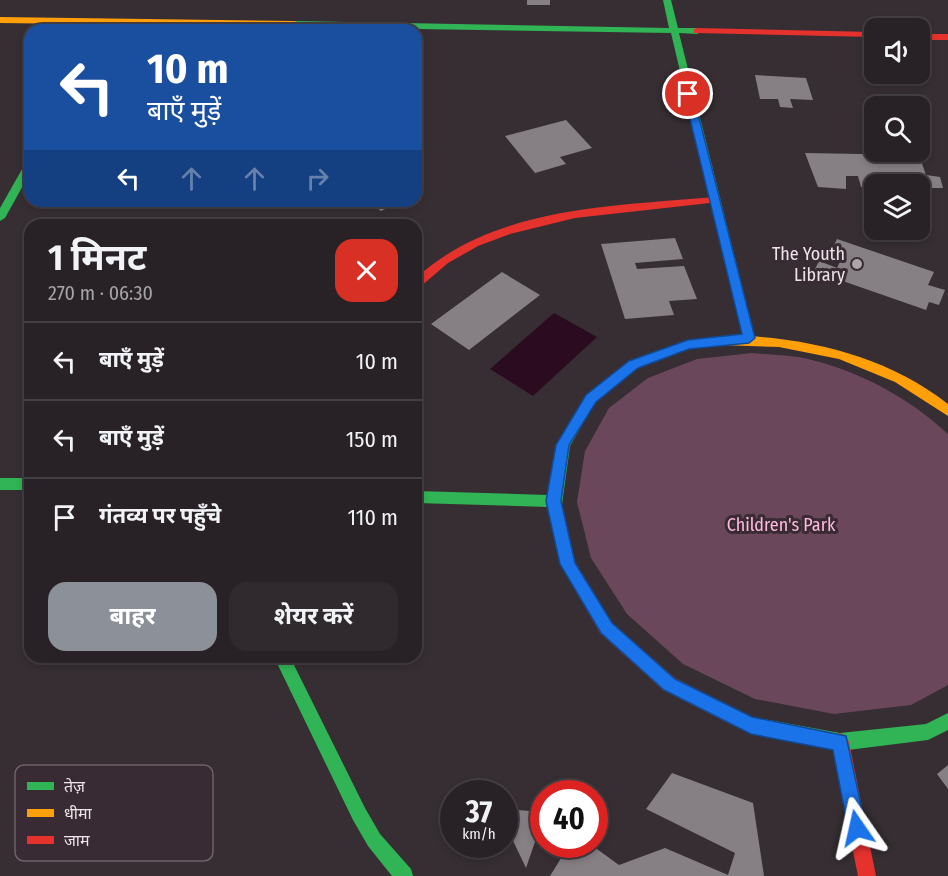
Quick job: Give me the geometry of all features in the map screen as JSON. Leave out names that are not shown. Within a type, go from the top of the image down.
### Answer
[{"type":"street","points":[[667,0],[749,338]]},
{"type":"street","points":[[108,24],[117,7]]},
{"type":"street","points":[[0,20],[71,24]]},
{"type":"street","points":[[422,28],[673,30],[864,35]]},
{"type":"street","points":[[930,36],[948,37]]},
{"type":"street","points":[[0,218],[24,175]]},
{"type":"street","points":[[422,279],[454,252],[480,240],[519,228],[559,219],[715,200]]},
{"type":"street","points":[[948,411],[937,401],[877,367],[813,345],[749,338],[688,344],[634,365],[591,398],[562,445],[554,501],[568,564],[606,628],[669,684],[751,725],[840,742],[928,732],[948,721]]},
{"type":"street","points":[[0,484],[24,484]]},
{"type":"street","points":[[422,497],[554,501]]},
{"type":"street","points":[[285,663],[359,814],[374,840],[404,876]]},
{"type":"street","points":[[840,742],[867,876]]},
{"type":"green space","name":"Children's Park","points":[[752,353],[805,358],[849,372],[901,398],[948,434],[948,685],[911,705],[834,714],[755,699],[683,664],[627,614],[591,558],[577,502],[585,451],[609,408],[648,378],[697,359]]},
{"type":"shaded area","points":[[554,313],[597,337],[533,396],[490,369]]},
{"type":"building","points":[[527,0],[550,0],[550,5],[527,5]]},
{"type":"building","points":[[755,75],[806,78],[813,100],[790,99],[793,108],[780,107],[778,99],[760,99]]},
{"type":"building","points":[[566,120],[592,148],[560,157],[566,164],[535,173],[505,136]]},
{"type":"building","points":[[805,153],[864,154],[864,162],[921,162],[926,174],[864,174],[864,187],[861,187],[858,176],[846,176],[846,189],[818,187]]},
{"type":"building","points":[[930,176],[940,177],[943,188],[930,188]]},
{"type":"building","points":[[376,207],[389,207],[381,211]]},
{"type":"building","points":[[675,238],[683,259],[635,263],[637,269],[684,266],[697,299],[669,301],[674,315],[625,319],[601,244]]},
{"type":"building","points":[[837,239],[934,272],[928,285],[945,290],[939,305],[929,302],[926,310],[814,271],[819,261],[837,268],[843,255],[831,251]]},
{"type":"building","points":[[502,272],[540,295],[469,350],[431,324]]},
{"type":"building","points":[[948,765],[948,789],[937,774]]},
{"type":"building","points":[[672,773],[753,803],[764,876],[550,876],[561,858],[608,857],[619,865],[665,848],[728,875],[735,853],[646,809]]},
{"type":"building","points":[[518,810],[530,811],[530,856],[526,868],[518,851]]},
{"type":"traffic: fast","points":[[667,0],[749,338]]},
{"type":"traffic: fast","points":[[422,26],[697,31]]},
{"type":"traffic: fast","points":[[0,218],[24,175]]},
{"type":"traffic: fast","points":[[556,508],[554,501],[563,445],[591,398],[634,365],[688,344],[721,341]]},
{"type":"traffic: fast","points":[[0,484],[24,484]]},
{"type":"traffic: fast","points":[[422,497],[554,501]]},
{"type":"traffic: fast","points":[[285,663],[359,814],[374,840],[404,876]]},
{"type":"traffic: fast","points":[[736,718],[751,725],[840,742],[928,732],[948,721]]},
{"type":"traffic: slow","points":[[0,20],[295,24]]},
{"type":"traffic: slow","points":[[721,341],[779,342],[841,355],[900,378],[948,411]]},
{"type":"traffic: jam","points":[[697,31],[864,35]]},
{"type":"traffic: jam","points":[[930,37],[948,37]]},
{"type":"traffic: jam","points":[[422,279],[444,260],[506,231],[575,215],[715,200]]},
{"type":"traffic: jam","points":[[556,508],[568,564],[606,628],[669,684],[736,718]]},
{"type":"traffic: jam","points":[[840,742],[867,876]]},
{"type":"place","name":"The Youth Library","points":[[857,264]]},
{"type":"route","points":[[688,94],[749,338],[688,344],[634,365],[591,398],[562,445],[554,501],[568,564],[606,628],[669,684],[751,725],[840,742],[857,828]]}]
